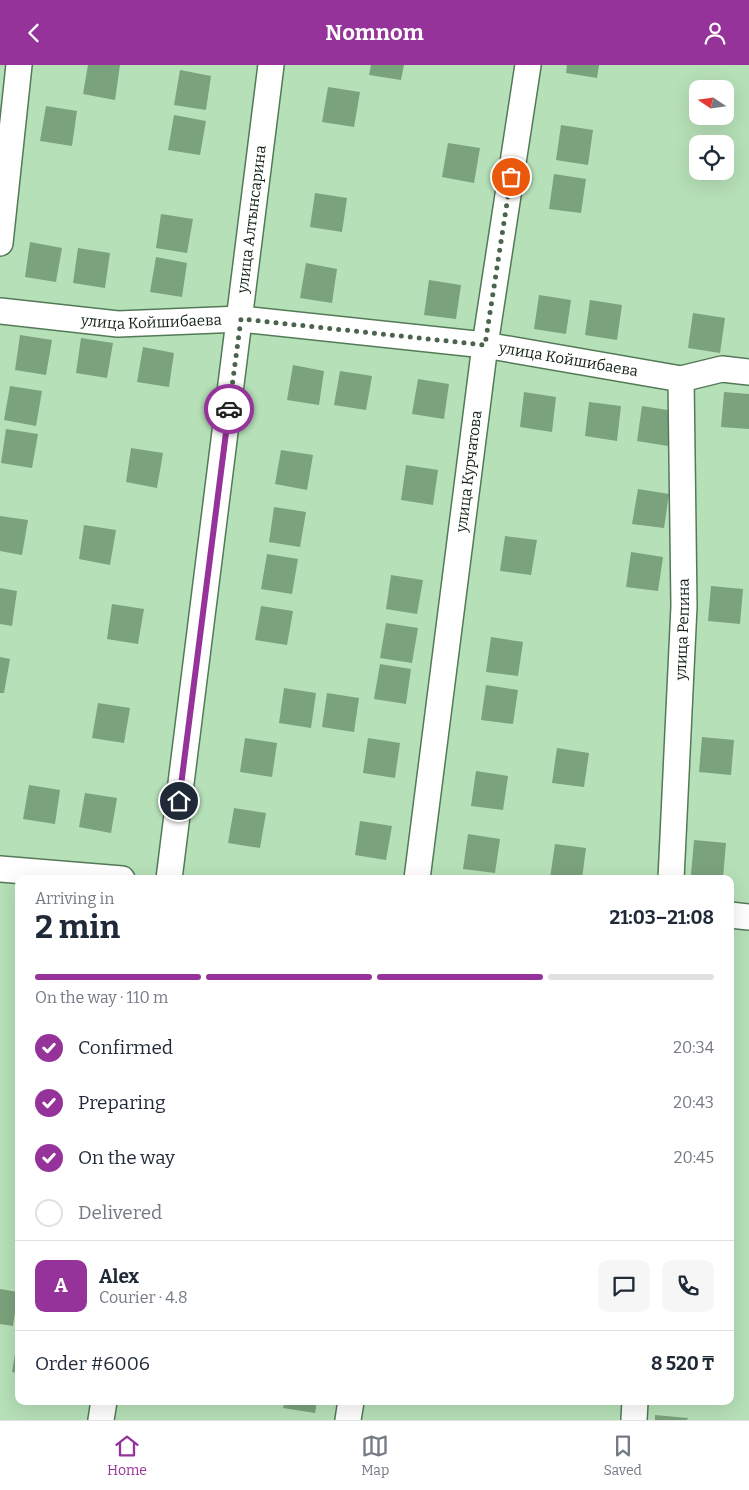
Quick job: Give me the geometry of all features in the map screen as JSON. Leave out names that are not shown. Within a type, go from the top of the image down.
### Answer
[{"type":"street","points":[[0,243],[19,65]]},
{"type":"street","name":"улица Алтынсарина","points":[[170,875],[241,319],[271,65]]},
{"type":"street","name":"улица Курчатова","points":[[418,875],[485,345],[528,65]]},
{"type":"street","name":"улица Койшибаева","points":[[0,311],[118,324],[241,319],[485,345],[681,379],[722,369],[749,372]]},
{"type":"street","name":"улица Репина","points":[[671,875],[684,606],[681,379]]},
{"type":"street","points":[[0,869],[73,875]]},
{"type":"street","points":[[734,915],[749,917]]},
{"type":"street","points":[[101,1420],[103,1405]]},
{"type":"street","points":[[348,1420],[350,1405]]},
{"type":"street","points":[[634,1420],[635,1405]]},
{"type":"building","points":[[88,65],[120,65],[115,100],[83,94]]},
{"type":"building","points":[[371,65],[404,65],[401,80],[369,75]]},
{"type":"building","points":[[567,65],[599,65],[597,78],[566,73]]},
{"type":"building","points":[[180,70],[211,76],[206,110],[174,105]]},
{"type":"building","points":[[328,87],[360,92],[354,127],[322,122]]},
{"type":"building","points":[[46,106],[77,111],[72,146],[40,141]]},
{"type":"building","points":[[174,115],[206,121],[200,155],[168,150]]},
{"type":"building","points":[[561,125],[593,130],[588,165],[556,160]]},
{"type":"building","points":[[448,143],[480,148],[474,183],[442,177]]},
{"type":"building","points":[[554,174],[586,179],[581,213],[549,209]]},
{"type":"building","points":[[315,193],[347,198],[342,232],[310,227]]},
{"type":"building","points":[[161,214],[193,219],[187,253],[156,248]]},
{"type":"building","points":[[30,242],[62,248],[56,282],[25,277]]},
{"type":"building","points":[[78,248],[110,253],[105,288],[73,283]]},
{"type":"building","points":[[156,257],[187,263],[182,297],[150,292]]},
{"type":"building","points":[[306,263],[337,269],[332,303],[300,298]]},
{"type":"building","points":[[429,280],[461,285],[456,319],[424,315]]},
{"type":"building","points":[[539,295],[571,300],[566,334],[534,329]]},
{"type":"building","points":[[590,300],[622,305],[617,340],[585,335]]},
{"type":"building","points":[[693,313],[725,318],[720,353],[688,348]]},
{"type":"building","points":[[20,335],[52,340],[46,375],[15,370]]},
{"type":"building","points":[[81,338],[113,343],[107,378],[76,373]]},
{"type":"building","points":[[143,347],[174,353],[169,387],[137,382]]},
{"type":"building","points":[[293,365],[324,371],[319,405],[287,400]]},
{"type":"building","points":[[340,371],[372,376],[366,410],[334,405]]},
{"type":"building","points":[[418,379],[449,384],[444,419],[412,414]]},
{"type":"building","points":[[10,386],[42,391],[36,426],[4,420]]},
{"type":"building","points":[[524,392],[556,397],[552,432],[520,427]]},
{"type":"building","points":[[724,392],[749,394],[749,429],[721,427]]},
{"type":"building","points":[[589,402],[621,406],[617,441],[585,436]]},
{"type":"building","points":[[642,406],[674,411],[668,446],[637,441]]},
{"type":"building","points":[[6,429],[38,434],[32,468],[1,463]]},
{"type":"building","points":[[131,448],[163,453],[157,488],[126,482]]},
{"type":"building","points":[[281,450],[313,455],[307,490],[275,484]]},
{"type":"building","points":[[406,465],[438,470],[433,505],[401,500]]},
{"type":"building","points":[[638,489],[669,494],[664,528],[632,524]]},
{"type":"building","points":[[274,507],[306,512],[300,547],[269,542]]},
{"type":"building","points":[[0,516],[28,520],[22,555],[0,551]]},
{"type":"building","points":[[84,525],[116,530],[110,565],[79,559]]},
{"type":"building","points":[[505,536],[537,540],[531,575],[500,571]]},
{"type":"building","points":[[631,552],[663,557],[658,591],[626,587]]},
{"type":"building","points":[[267,554],[298,559],[292,594],[261,589]]},
{"type":"building","points":[[391,575],[423,580],[417,614],[386,609]]},
{"type":"building","points":[[711,586],[743,589],[740,624],[708,621]]},
{"type":"building","points":[[0,588],[17,591],[12,626],[0,624]]},
{"type":"building","points":[[112,604],[144,609],[138,644],[107,639]]},
{"type":"building","points":[[261,606],[293,611],[287,645],[255,640]]},
{"type":"building","points":[[386,623],[418,628],[412,663],[380,658]]},
{"type":"building","points":[[491,637],[523,642],[518,676],[486,672]]},
{"type":"building","points":[[0,657],[10,659],[4,693],[0,693]]},
{"type":"building","points":[[380,664],[411,669],[406,704],[374,699]]},
{"type":"building","points":[[486,685],[518,690],[513,724],[481,720]]},
{"type":"building","points":[[284,688],[316,693],[311,728],[279,723]]},
{"type":"building","points":[[327,693],[359,698],[354,732],[322,727]]},
{"type":"building","points":[[98,703],[130,708],[124,743],[92,738]]},
{"type":"building","points":[[702,737],[734,740],[731,775],[699,772]]},
{"type":"building","points":[[245,738],[277,743],[272,777],[240,772]]},
{"type":"building","points":[[368,738],[400,743],[395,778],[363,773]]},
{"type":"building","points":[[557,748],[589,753],[584,787],[552,783]]},
{"type":"building","points":[[476,771],[508,776],[503,810],[471,806]]},
{"type":"building","points":[[29,785],[60,790],[55,824],[23,819]]},
{"type":"building","points":[[85,793],[117,798],[111,833],[79,827]]},
{"type":"building","points":[[234,808],[266,813],[260,848],[228,843]]},
{"type":"building","points":[[360,821],[392,826],[386,860],[355,855]]},
{"type":"building","points":[[468,834],[500,839],[495,873],[463,869]]},
{"type":"building","points":[[694,840],[726,843],[723,875],[691,875]]},
{"type":"building","points":[[555,844],[586,848],[583,875],[550,875]]},
{"type":"building","points":[[0,1289],[15,1292],[13,1326],[0,1324]]},
{"type":"building","points":[[15,1354],[15,1372],[12,1372]]},
{"type":"building","points":[[284,1405],[316,1405],[315,1413],[283,1408]]},
{"type":"building","points":[[655,1415],[688,1418],[687,1420],[655,1420]]},
{"type":"way so far","points":[[229,409],[241,319],[485,345],[511,177]]},
{"type":"route","points":[[179,801],[229,409]]}]
